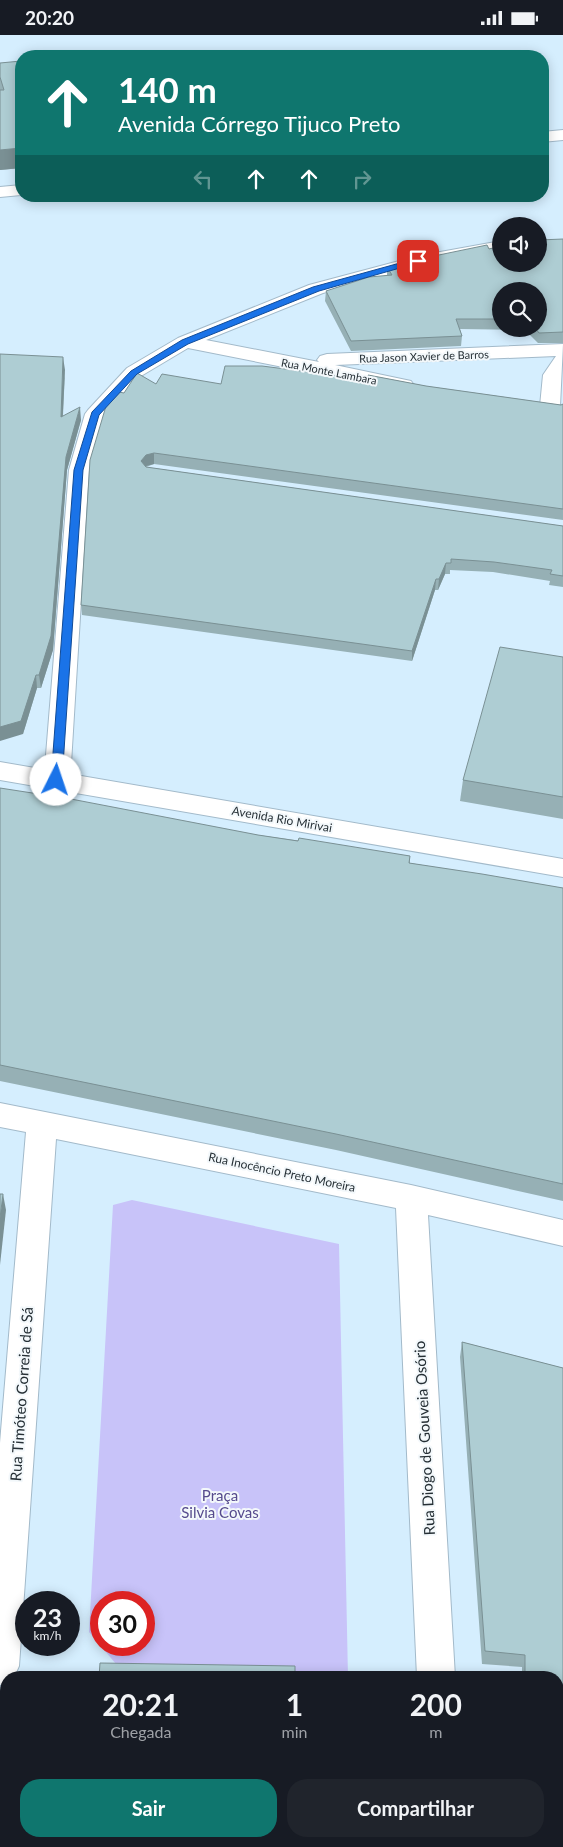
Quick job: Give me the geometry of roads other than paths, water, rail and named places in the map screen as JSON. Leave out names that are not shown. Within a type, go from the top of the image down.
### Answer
[{"type":"street","points":[[549,136],[563,135]]},
{"type":"street","points":[[0,192],[15,191]]},
{"type":"street","points":[[56,780],[79,470],[95,414],[134,372],[185,342],[316,289],[418,261],[492,248]]},
{"type":"street","name":"Rua Monte Lambara","points":[[185,342],[426,389]]},
{"type":"street","name":"Rua Jason Xavier de Barros","points":[[285,363],[563,350]]},
{"type":"street","points":[[548,405],[554,373],[563,360]]},
{"type":"street","name":"Avenida Rio Mirivai","points":[[0,771],[563,868]]},
{"type":"street","name":"Rua Inocêncio Preto Moreira","points":[[0,1115],[411,1198],[563,1233]]},
{"type":"street","name":"Rua Timóteo Correia de Sá","points":[[0,1666],[42,1123]]},
{"type":"street","name":"Rua Diogo de Gouveia Osório","points":[[411,1198],[436,1671]]},
{"type":"park label","name":"Praça Silvia Covas","points":[[220,1504]]}]
